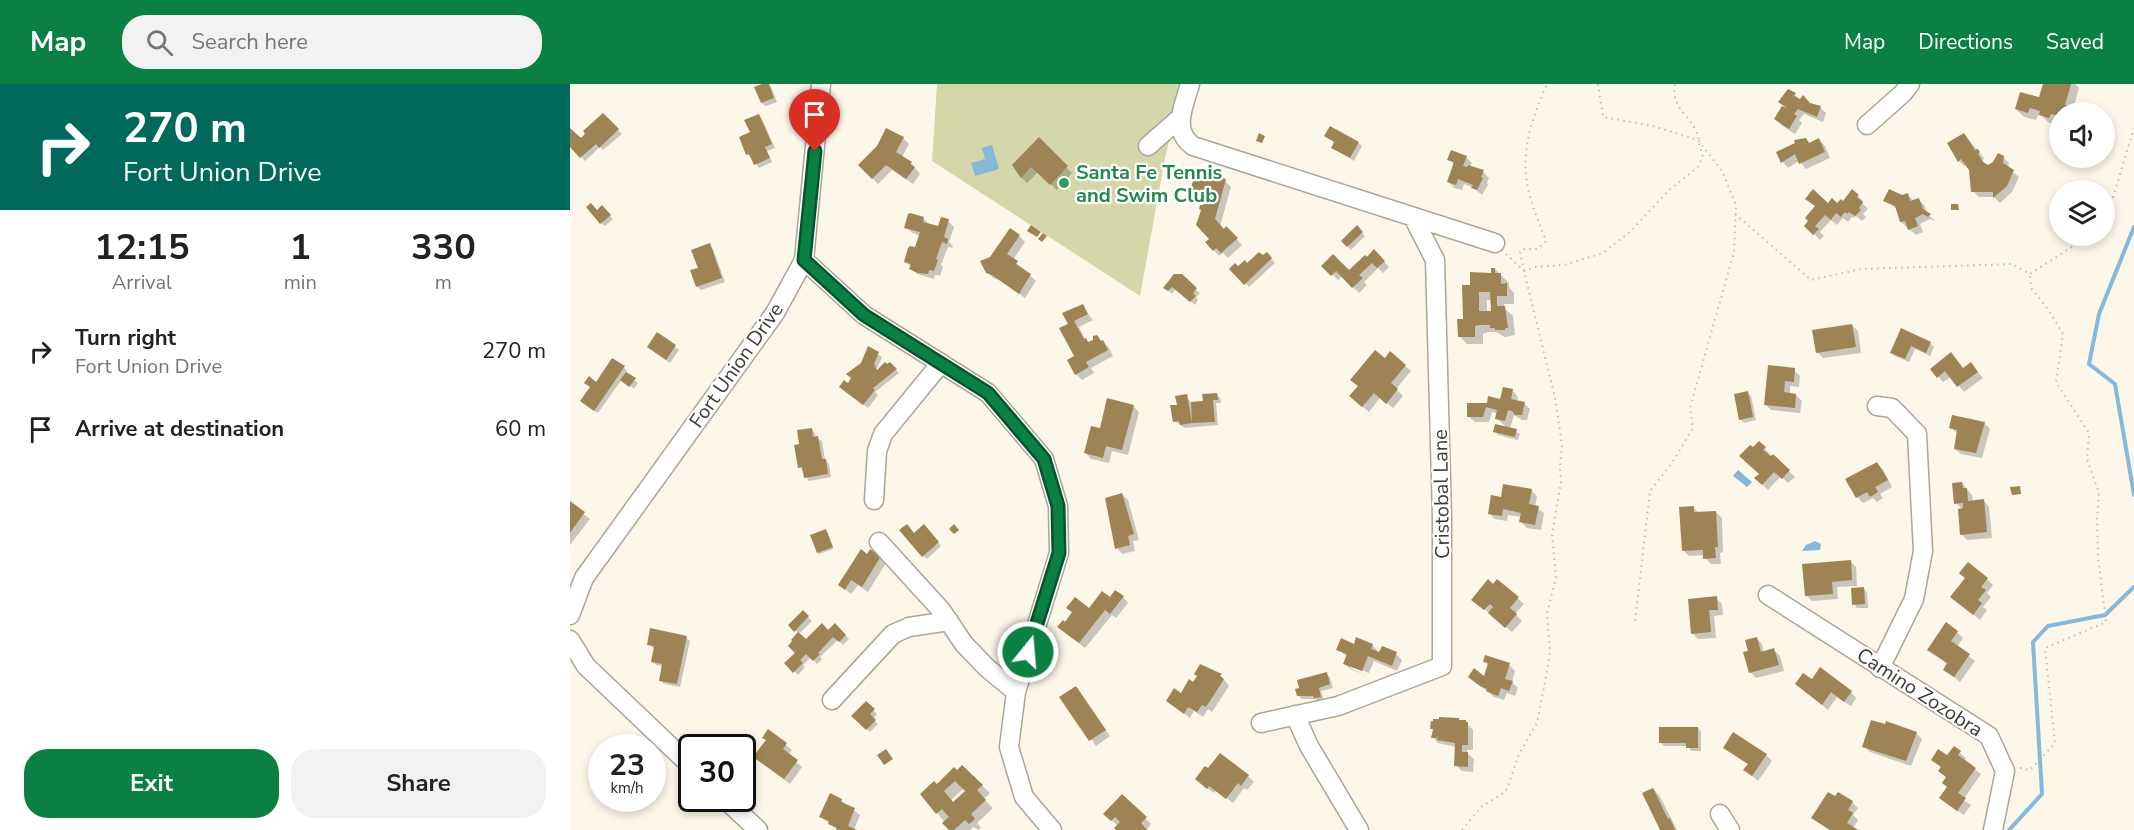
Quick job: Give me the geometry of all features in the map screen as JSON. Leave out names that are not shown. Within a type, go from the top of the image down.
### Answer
[{"type":"street","name":"Fort Union Drive","points":[[570,615],[584,578],[775,313],[804,260],[821,84]]},
{"type":"street","points":[[1190,84],[1180,118],[1183,136],[1187,142],[1203,150],[1495,243]]},
{"type":"street","points":[[1867,125],[1910,84]]},
{"type":"street","points":[[1148,146],[1180,118]]},
{"type":"street","name":"Cristobal Lane","points":[[1261,723],[1338,706],[1442,666],[1442,518],[1435,260],[1413,217]]},
{"type":"street","points":[[804,260],[864,315],[988,393],[1044,459],[1058,506],[1059,553],[1016,692],[1009,747],[1024,797],[1052,830]]},
{"type":"street","points":[[874,500],[877,451],[884,434],[941,363]]},
{"type":"street","points":[[1877,406],[1892,408],[1917,434],[1923,551],[1914,599],[1880,668]]},
{"type":"street","points":[[879,542],[941,610],[964,644],[986,667],[1016,692]]},
{"type":"street","name":"Camino Zozobra","points":[[1768,595],[1989,736],[2005,771],[1993,830]]},
{"type":"street","points":[[832,700],[893,634],[909,627],[949,621]]},
{"type":"street","points":[[570,640],[586,666],[678,754]]},
{"type":"street","points":[[1295,715],[1309,746],[1359,830]]},
{"type":"street","points":[[739,812],[758,830]]},
{"type":"path","points":[[1462,830],[1481,807],[1504,792],[1508,786],[1519,754],[1537,723],[1550,650],[1547,614],[1556,577],[1552,534],[1561,482],[1561,435],[1556,402],[1520,252],[1523,249],[1538,249],[1546,240],[1527,183],[1525,156],[1528,137],[1547,84]]},
{"type":"path","points":[[1598,84],[1603,117],[1653,126],[1698,140],[1722,171],[1736,205],[1734,252],[1690,408],[1693,428],[1672,463],[1650,491],[1635,622]]},
{"type":"path","points":[[1524,271],[1534,267],[1564,266],[1603,253],[1631,231],[1668,191],[1699,166],[1703,154],[1697,144],[1697,133],[1676,103],[1674,94],[1676,84]]},
{"type":"path","points":[[2115,191],[2134,128]]},
{"type":"path","points":[[1735,214],[1811,280],[1862,269],[2012,264],[2030,274]]},
{"type":"path","points":[[1495,243],[1524,271]]},
{"type":"path","points":[[2030,274],[2073,246]]},
{"type":"path","points":[[2002,765],[2030,770],[2055,743],[2045,648],[2106,622],[2098,557],[2099,493],[2087,459],[2089,434],[2055,382],[2063,334],[2048,309],[2031,288],[2030,274]]},
{"type":"green space","name":"Santa Fe Tennis and Swim Club","points":[[937,84],[1183,84],[1165,158],[1140,296],[932,161]]},
{"type":"water","points":[[992,145],[999,169],[975,176],[971,163],[985,159],[982,148]]},
{"type":"water","points":[[1738,470],[1752,482],[1747,487],[1733,476]]},
{"type":"water","points":[[1815,541],[1821,544],[1820,550],[1802,551],[1806,545]]},
{"type":"building","points":[[769,84],[774,98],[761,103],[754,87]]},
{"type":"building","points":[[2043,84],[2071,84],[2066,102],[2049,102],[2049,118],[2039,115],[2040,111],[2030,108],[2028,113],[2015,109],[2020,92],[2039,97]]},
{"type":"building","points":[[1788,89],[1796,93],[1794,96],[1800,99],[1803,95],[1810,103],[1821,106],[1817,117],[1798,109],[1794,114],[1797,116],[1789,129],[1774,119],[1782,106],[1787,108],[1778,102]]},
{"type":"building","points":[[603,113],[619,129],[599,148],[596,144],[580,158],[570,147],[570,128],[581,138],[585,134],[583,131]]},
{"type":"building","points":[[759,114],[772,144],[765,147],[770,158],[754,165],[749,154],[746,155],[739,137],[750,132],[744,120]]},
{"type":"building","points":[[1330,126],[1359,142],[1350,158],[1331,148],[1334,142],[1324,136]]},
{"type":"building","points":[[886,128],[904,137],[896,152],[912,162],[910,164],[915,167],[906,179],[886,165],[872,179],[858,165],[877,146]]},
{"type":"building","points":[[1259,133],[1265,136],[1262,143],[1256,141]]},
{"type":"building","points":[[1964,133],[1975,150],[1978,149],[1980,152],[1978,154],[1983,162],[1988,165],[1993,162],[1998,153],[2004,156],[2003,163],[2014,170],[2007,186],[1993,198],[1993,192],[1971,192],[1969,170],[1961,159],[1958,162],[1947,143]]},
{"type":"building","points":[[1039,137],[1068,166],[1050,185],[1031,167],[1021,178],[1012,165]]},
{"type":"building","points":[[1806,138],[1809,143],[1819,138],[1825,152],[1799,164],[1795,154],[1781,163],[1776,152],[1795,143],[1794,140]]},
{"type":"building","points":[[1451,150],[1467,156],[1463,166],[1468,165],[1484,170],[1477,190],[1471,188],[1473,185],[1458,179],[1456,185],[1447,182],[1454,162],[1447,160]]},
{"type":"building","points":[[1196,171],[1226,179],[1215,219],[1224,229],[1226,226],[1238,238],[1221,253],[1216,248],[1213,251],[1205,242],[1209,239],[1196,225],[1201,210],[1200,205],[1203,205],[1205,195],[1190,191]]},
{"type":"building","points":[[1813,189],[1828,203],[1832,198],[1837,203],[1841,199],[1843,201],[1852,189],[1863,202],[1859,208],[1861,210],[1855,216],[1845,212],[1841,217],[1836,213],[1831,220],[1825,215],[1815,226],[1819,229],[1813,235],[1804,226],[1808,221],[1805,218],[1815,206],[1805,199]]},
{"type":"building","points":[[1889,189],[1902,195],[1908,193],[1910,201],[1919,198],[1923,209],[1931,214],[1928,217],[1923,214],[1915,218],[1918,226],[1908,230],[1905,221],[1900,222],[1895,206],[1883,201]]},
{"type":"building","points":[[591,203],[597,210],[602,205],[611,215],[600,224],[586,207]]},
{"type":"building","points":[[1951,204],[1958,204],[1959,210],[1951,210]]},
{"type":"building","points":[[910,213],[924,217],[923,222],[938,226],[941,217],[949,219],[944,237],[948,239],[947,244],[942,242],[934,271],[929,270],[928,274],[909,269],[911,264],[904,262],[908,248],[915,247],[920,232],[904,228]]},
{"type":"building","points":[[1031,225],[1041,232],[1037,237],[1027,231]]},
{"type":"building","points":[[1357,225],[1363,232],[1347,247],[1341,241]]},
{"type":"building","points":[[1010,228],[1020,235],[1007,254],[1018,261],[1016,264],[1031,274],[1019,294],[986,273],[980,261],[990,257]]},
{"type":"building","points":[[1043,233],[1047,236],[1042,242],[1038,239]]},
{"type":"building","points":[[710,243],[722,278],[696,287],[690,270],[698,268],[691,250]]},
{"type":"building","points":[[1374,249],[1385,261],[1377,268],[1372,263],[1359,275],[1363,278],[1352,288],[1336,271],[1331,276],[1321,266],[1333,254],[1349,270]]},
{"type":"building","points":[[1259,252],[1263,255],[1267,252],[1272,258],[1244,285],[1229,269],[1235,263],[1238,266],[1245,260],[1247,263]]},
{"type":"building","points":[[1491,268],[1495,268],[1495,273],[1501,273],[1501,284],[1507,283],[1507,296],[1497,296],[1497,306],[1505,306],[1508,328],[1495,330],[1495,328],[1490,328],[1490,325],[1479,325],[1475,326],[1475,337],[1458,337],[1457,319],[1463,319],[1462,285],[1470,285],[1470,272],[1491,273]],"holes":[[[1479,292],[1490,292],[1491,311],[1479,311]]]},
{"type":"building","points":[[1174,274],[1182,274],[1197,288],[1193,293],[1196,296],[1190,302],[1172,287],[1168,291],[1163,288]]},
{"type":"building","points":[[1083,304],[1088,314],[1074,321],[1084,339],[1086,338],[1088,342],[1097,335],[1101,341],[1103,340],[1108,350],[1086,362],[1089,367],[1075,375],[1067,360],[1074,356],[1059,328],[1068,324],[1062,313]]},
{"type":"building","points":[[1852,324],[1856,347],[1816,353],[1812,330]]},
{"type":"building","points":[[1901,328],[1931,342],[1926,353],[1911,346],[1905,359],[1890,353]]},
{"type":"building","points":[[657,332],[676,345],[666,360],[647,347]]},
{"type":"building","points":[[868,346],[879,352],[874,364],[877,370],[885,362],[887,364],[890,362],[897,369],[873,388],[875,390],[863,405],[839,387],[844,380],[848,383],[851,378],[846,374],[861,363]]},
{"type":"building","points":[[1375,350],[1385,358],[1390,351],[1406,365],[1391,383],[1398,389],[1386,404],[1374,393],[1362,407],[1349,396],[1358,386],[1350,380]]},
{"type":"building","points":[[1951,352],[1963,368],[1971,362],[1978,372],[1957,387],[1945,371],[1937,378],[1930,369]]},
{"type":"building","points":[[612,358],[625,366],[594,411],[580,401],[590,387],[584,383],[589,376],[596,382]]},
{"type":"building","points":[[1768,365],[1795,368],[1794,382],[1785,381],[1784,392],[1796,394],[1795,408],[1764,405]]},
{"type":"building","points":[[626,372],[636,378],[629,387],[620,380]]},
{"type":"building","points":[[1503,387],[1513,389],[1511,399],[1525,402],[1522,415],[1515,415],[1508,410],[1505,421],[1495,419],[1497,410],[1486,407],[1483,417],[1467,417],[1467,403],[1487,403],[1488,396],[1500,399]]},
{"type":"building","points":[[1748,391],[1753,417],[1739,420],[1734,394]]},
{"type":"building","points":[[1217,393],[1218,400],[1213,400],[1215,422],[1192,423],[1191,402],[1203,401],[1202,394]]},
{"type":"building","points":[[1187,394],[1192,423],[1180,425],[1179,421],[1173,422],[1170,405],[1177,405],[1175,396]]},
{"type":"building","points":[[1107,398],[1134,405],[1122,450],[1106,446],[1103,458],[1084,453],[1091,426],[1100,428]]},
{"type":"building","points":[[1952,415],[1985,422],[1976,453],[1954,449],[1957,430],[1949,428]]},
{"type":"building","points":[[1495,424],[1517,429],[1515,437],[1493,432]]},
{"type":"building","points":[[812,428],[813,437],[818,436],[822,459],[826,459],[828,474],[804,478],[802,467],[798,468],[794,445],[799,444],[797,430]]},
{"type":"building","points":[[1759,441],[1766,447],[1763,450],[1771,456],[1773,454],[1790,470],[1782,479],[1774,472],[1762,485],[1754,478],[1759,474],[1739,456],[1750,445],[1753,447]]},
{"type":"building","points":[[1877,462],[1888,480],[1875,487],[1878,492],[1870,497],[1867,492],[1856,498],[1845,479]]},
{"type":"building","points":[[1962,482],[1963,488],[1967,488],[1968,501],[1984,499],[1987,532],[1960,535],[1958,509],[1963,508],[1963,503],[1954,504],[1952,483]]},
{"type":"building","points":[[1503,484],[1532,489],[1529,504],[1539,506],[1535,525],[1519,522],[1521,513],[1503,509],[1502,516],[1488,514],[1491,495],[1501,497]]},
{"type":"building","points":[[2020,486],[2021,494],[2012,495],[2010,487]]},
{"type":"building","points":[[1122,493],[1134,534],[1128,536],[1130,545],[1115,549],[1105,498]]},
{"type":"building","points":[[570,501],[585,512],[570,533]]},
{"type":"building","points":[[1694,506],[1694,512],[1716,511],[1718,547],[1715,547],[1716,558],[1703,559],[1703,550],[1682,551],[1679,507]]},
{"type":"building","points":[[907,524],[914,533],[924,524],[939,542],[922,557],[899,530]]},
{"type":"building","points":[[954,524],[959,530],[954,534],[949,529]]},
{"type":"building","points":[[826,529],[833,547],[817,553],[810,535]]},
{"type":"building","points":[[861,549],[867,554],[870,549],[881,556],[862,587],[851,580],[845,590],[838,585]]},
{"type":"building","points":[[1851,560],[1852,580],[1832,582],[1833,594],[1805,596],[1802,564]]},
{"type":"building","points":[[1968,562],[1988,578],[1981,587],[1986,590],[1978,600],[1982,603],[1973,615],[1950,597],[1965,578],[1959,573]]},
{"type":"building","points":[[1488,579],[1493,584],[1497,579],[1519,597],[1510,608],[1517,614],[1505,628],[1488,613],[1493,607],[1490,604],[1484,610],[1471,600]]},
{"type":"building","points":[[1864,587],[1865,604],[1852,605],[1851,588]]},
{"type":"building","points":[[1115,590],[1124,596],[1110,614],[1105,610],[1079,643],[1057,627],[1063,620],[1065,622],[1072,612],[1066,608],[1075,597],[1089,608],[1102,591],[1110,597]]},
{"type":"building","points":[[1717,596],[1718,610],[1709,610],[1711,632],[1691,634],[1688,599]]},
{"type":"building","points":[[803,610],[809,616],[794,632],[788,625]]},
{"type":"building","points":[[1946,622],[1958,631],[1951,641],[1970,654],[1954,677],[1943,670],[1947,663],[1927,650]]},
{"type":"building","points":[[822,623],[828,630],[835,623],[846,635],[839,642],[833,637],[813,661],[806,654],[800,660],[803,663],[793,673],[784,663],[795,653],[788,646],[791,640],[798,632],[806,639]]},
{"type":"building","points":[[650,628],[687,636],[677,684],[659,681],[662,664],[651,662],[654,646],[647,645]]},
{"type":"building","points":[[1356,637],[1373,644],[1371,649],[1379,652],[1382,646],[1397,652],[1392,666],[1368,656],[1362,671],[1343,664],[1347,654],[1336,650],[1341,638],[1354,644]]},
{"type":"building","points":[[1757,637],[1761,652],[1774,648],[1779,665],[1749,673],[1743,652],[1748,651],[1745,640]]},
{"type":"building","points":[[1485,655],[1510,663],[1505,679],[1513,681],[1509,691],[1501,688],[1498,696],[1486,691],[1487,689],[1468,677],[1474,668],[1484,676],[1488,663],[1483,662]]},
{"type":"building","points":[[1200,664],[1222,674],[1220,676],[1224,679],[1206,707],[1202,705],[1197,712],[1188,707],[1184,714],[1166,701],[1174,688],[1181,693],[1189,679],[1193,682],[1197,676],[1194,674]]},
{"type":"building","points":[[1820,667],[1852,691],[1844,702],[1831,692],[1822,705],[1795,684],[1803,673],[1812,679]]},
{"type":"building","points":[[1327,672],[1330,684],[1319,688],[1321,697],[1297,696],[1295,689],[1299,688],[1297,680]]},
{"type":"building","points":[[1076,686],[1106,730],[1089,741],[1059,697]]},
{"type":"building","points":[[866,701],[875,709],[870,714],[876,720],[866,730],[851,716]]},
{"type":"building","points":[[1439,717],[1459,718],[1459,720],[1468,722],[1468,745],[1462,745],[1462,752],[1468,752],[1468,767],[1454,766],[1455,743],[1437,740],[1438,736],[1431,738],[1433,729],[1430,729],[1431,721]]},
{"type":"building","points":[[1871,720],[1885,724],[1886,721],[1917,732],[1906,761],[1862,747]]},
{"type":"building","points":[[1659,727],[1698,727],[1698,748],[1686,748],[1686,743],[1659,743]]},
{"type":"building","points":[[768,729],[787,743],[783,749],[798,760],[784,779],[756,759],[756,753],[766,740],[762,738]]},
{"type":"building","points":[[1733,732],[1767,754],[1752,776],[1743,770],[1748,764],[1723,748]]},
{"type":"building","points":[[1954,746],[1961,751],[1958,755],[1976,768],[1958,793],[1966,798],[1957,811],[1939,798],[1947,787],[1942,783],[1946,777],[1938,771],[1941,767],[1931,760],[1938,749],[1947,755]]},
{"type":"building","points":[[886,749],[893,759],[884,765],[877,755]]},
{"type":"building","points":[[1220,753],[1249,775],[1241,786],[1238,783],[1226,799],[1209,786],[1207,789],[1195,779],[1205,766],[1208,768]]},
{"type":"building","points":[[962,765],[983,785],[977,790],[986,800],[971,814],[975,819],[969,824],[965,820],[954,830],[949,830],[942,823],[949,817],[942,809],[936,814],[920,794],[934,781],[937,784],[954,767],[957,770]],"holes":[[[955,781],[965,791],[953,802],[944,791]]]},
{"type":"building","points":[[1653,788],[1675,830],[1660,830],[1642,793]]},
{"type":"building","points":[[1828,792],[1835,796],[1838,792],[1853,801],[1848,810],[1853,813],[1847,823],[1858,830],[1830,830],[1811,818]]},
{"type":"building","points":[[830,793],[842,799],[841,802],[855,808],[848,826],[857,830],[836,830],[837,828],[828,824],[829,821],[819,817]]},
{"type":"building","points":[[1122,794],[1147,817],[1141,823],[1147,830],[1116,830],[1114,828],[1120,822],[1115,817],[1111,821],[1103,814]]},
{"type":"waterway","points":[[2134,227],[2099,314],[2089,364],[2115,384],[2134,495]]},
{"type":"waterway","points":[[2009,830],[2042,794],[2033,642],[2048,626],[2105,615],[2134,587]]},
{"type":"place","name":"Santa Fe Tennis and Swim Club","points":[[1064,183]]},
{"type":"route","points":[[815,151],[804,260],[864,315],[988,393],[1044,459],[1058,506],[1059,553],[1028,652]]}]
